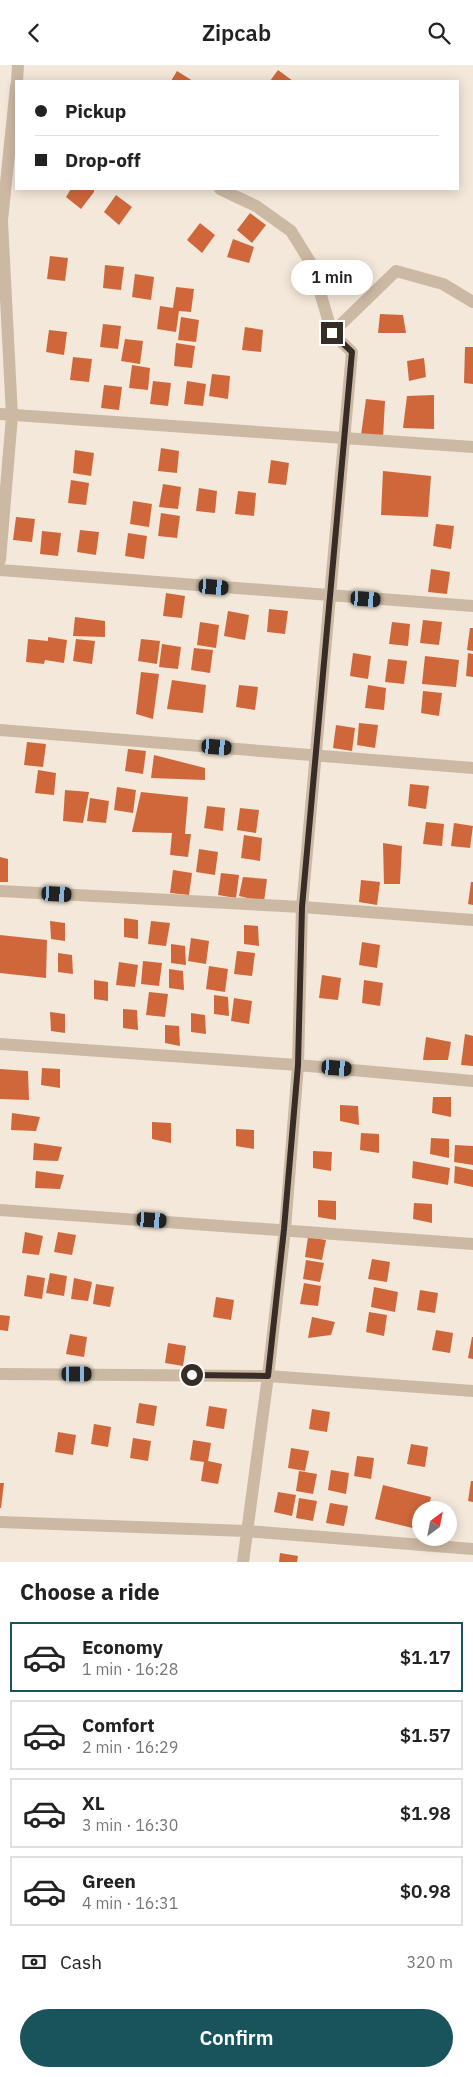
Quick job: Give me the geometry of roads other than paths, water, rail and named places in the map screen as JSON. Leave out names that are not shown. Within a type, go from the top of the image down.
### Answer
[{"type":"street","points":[[17,80],[18,65]]},
{"type":"street","points":[[0,560],[6,415],[1,221],[15,105]]},
{"type":"street","points":[[222,190],[256,206],[291,231],[312,265],[332,333],[352,352],[302,907],[298,1065],[284,1229],[268,1376],[243,1562]]},
{"type":"street","points":[[332,333],[396,271],[444,284],[473,302]]},
{"type":"street","points":[[6,415],[473,447]]},
{"type":"street","points":[[0,570],[330,597],[473,606]]},
{"type":"street","points":[[0,730],[473,768]]},
{"type":"street","points":[[0,891],[302,907],[473,920]]},
{"type":"street","points":[[0,1044],[298,1065],[473,1081]]},
{"type":"street","points":[[0,1210],[473,1244]]},
{"type":"street","points":[[0,1374],[268,1376],[473,1391]]},
{"type":"street","points":[[0,1522],[246,1531],[473,1549]]}]
